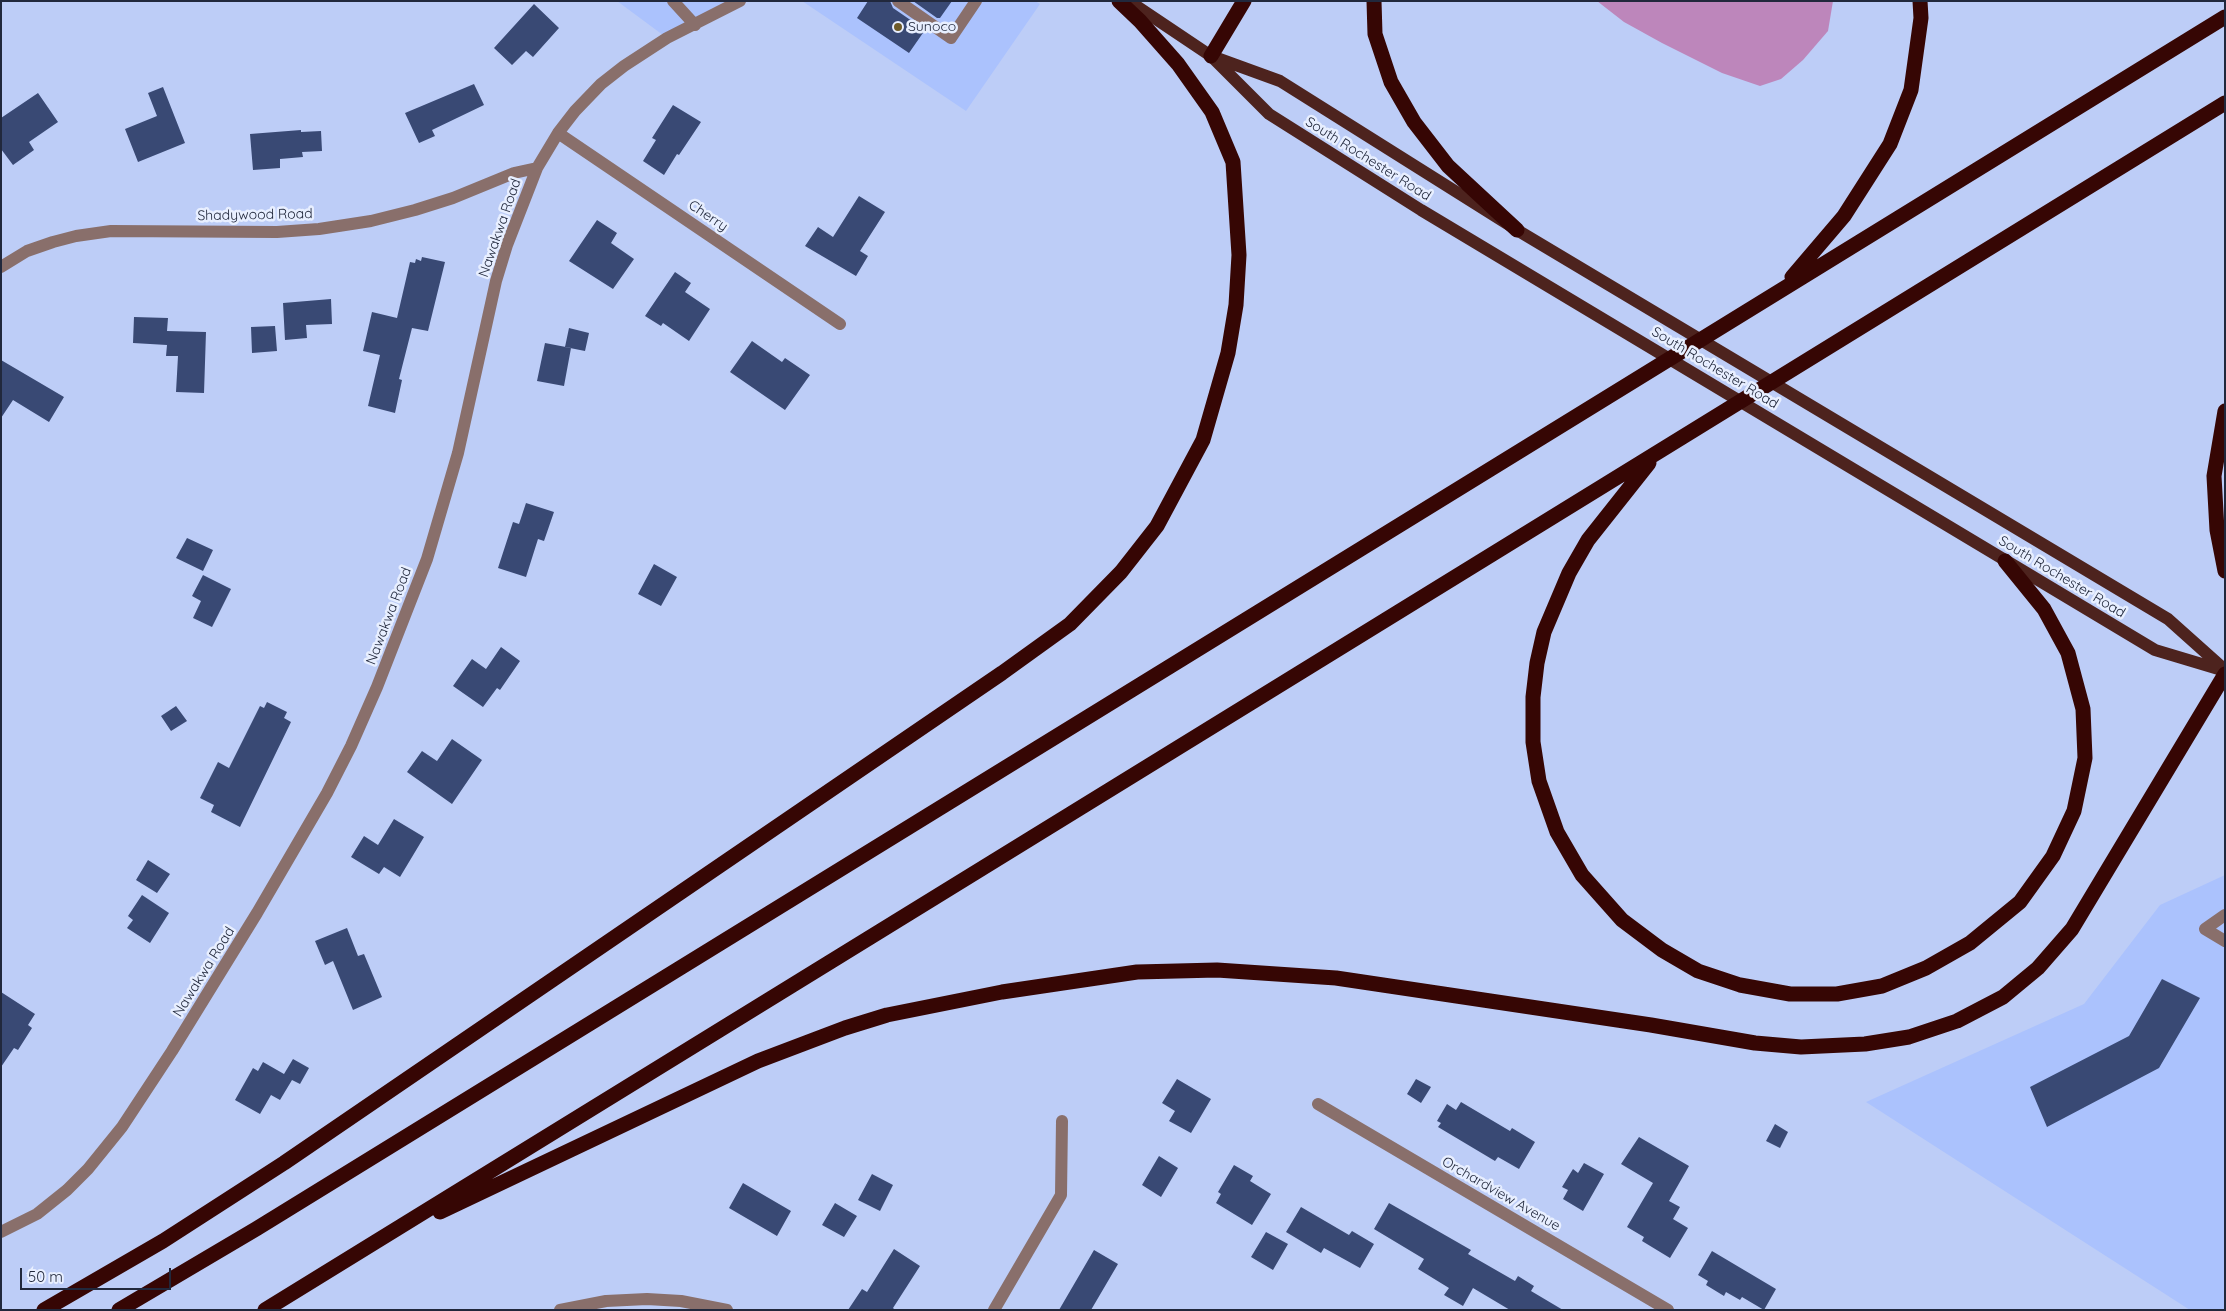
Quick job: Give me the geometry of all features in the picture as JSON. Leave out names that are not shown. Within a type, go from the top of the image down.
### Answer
[{"type":"highway","points":[[44,1310],[163,1241],[284,1164],[994,679],[1070,624],[1121,572],[1157,526],[1203,440],[1228,353],[1236,305],[1239,255],[1233,162],[1212,112],[1178,64],[1140,20],[1119,1]]},
{"type":"highway","points":[[1211,56],[1244,1]]},
{"type":"highway","points":[[1374,1],[1375,34],[1390,82],[1414,122],[1448,166],[1517,230]]},
{"type":"highway","points":[[1779,292],[1808,261],[1844,216],[1890,144],[1911,90],[1921,18],[1920,1]]},
{"type":"highway","points":[[119,1310],[288,1210],[2225,17]]},
{"type":"highway","points":[[266,1310],[2225,103]]},
{"type":"highway","points":[[2225,411],[2214,476],[2217,530],[2225,571]]},
{"type":"highway","points":[[1657,453],[1588,540],[1558,595],[1544,632],[1532,697],[1533,742],[1539,781],[1557,832],[1582,875],[1622,920],[1662,950],[1698,971],[1740,986],[1790,994],[1837,994],[1882,986],[1926,968],[1970,943],[2020,902],[2053,856],[2074,811],[2081,776],[2084,758],[2082,709],[2068,653],[2044,609],[2006,561]]},
{"type":"highway","points":[[367,1247],[709,1083],[819,1037],[887,1015],[1002,992],[1137,972],[1217,970],[1336,978],[1651,1025],[1755,1043],[1801,1047],[1865,1044],[1909,1037],[1957,1022],[2003,997],[2038,968],[2061,942],[2093,896],[2225,672]]},
{"type":"main road","name":"South Rochester Road","points":[[1129,1],[1211,56],[1269,114],[1421,210],[2155,650],[2225,672]]},
{"type":"main road","name":"South Rochester Road","points":[[1211,56],[1280,81],[1606,284],[2168,619],[2225,672]]},
{"type":"street","points":[[673,1],[695,25]]},
{"type":"street","name":"Nawakwa Road","points":[[1,1232],[37,1214],[67,1190],[88,1169],[128,1119],[257,914],[327,793],[347,754],[377,687],[427,558],[458,452],[496,281],[507,245],[537,168],[558,133],[575,111],[616,72],[667,38],[740,1]]},
{"type":"street","points":[[898,1],[951,38],[976,1]]},
{"type":"street","name":"Cherry","points":[[558,133],[840,324]]},
{"type":"street","name":"Shadywood Road","points":[[1,267],[28,252],[53,242],[76,236],[112,231],[277,232],[319,229],[371,220],[446,201],[514,173],[537,168]]},
{"type":"street","points":[[2225,916],[2205,929],[2225,941]]},
{"type":"street","name":"Orchardview Avenue","points":[[1318,1104],[1668,1310]]},
{"type":"street","points":[[994,1310],[1062,1195],[1062,1121]]},
{"type":"street","points":[[560,1310],[606,1302],[647,1299],[681,1301],[727,1310]]},
{"type":"shaded area","points":[[617,1],[737,1],[667,38]]},
{"type":"shaded area","points":[[802,1],[1035,1],[1040,4],[966,111]]},
{"type":"shaded area","points":[[1597,1],[1833,1],[1828,31],[1803,60],[1781,79],[1760,86],[1722,73],[1662,43],[1624,22]]},
{"type":"shaded area","points":[[2225,875],[2225,1310],[2190,1310],[1866,1102],[2084,1004],[2160,905]]},
{"type":"building","points":[[868,1],[890,1],[893,8],[925,30],[909,53],[857,18]]},
{"type":"building","points":[[913,1],[952,1],[940,18],[937,18]]},
{"type":"building","points":[[534,4],[559,28],[533,57],[526,51],[512,65],[494,48]]},
{"type":"building","points":[[474,84],[484,105],[432,130],[435,136],[419,143],[405,113]]},
{"type":"building","points":[[163,87],[185,143],[138,162],[125,129],[157,116],[148,93]]},
{"type":"building","points":[[38,93],[58,122],[29,142],[34,150],[13,165],[1,149],[1,118]]},
{"type":"building","points":[[673,105],[701,122],[664,175],[643,161],[656,140],[652,138]]},
{"type":"building","points":[[301,130],[301,132],[321,131],[322,151],[302,152],[303,157],[280,159],[280,168],[253,170],[250,134]]},
{"type":"building","points":[[859,196],[885,212],[860,251],[868,256],[856,276],[805,246],[818,227],[833,237]]},
{"type":"building","points":[[597,220],[617,233],[611,243],[634,259],[613,289],[569,261]]},
{"type":"building","points":[[422,257],[445,262],[428,331],[412,328],[399,379],[402,380],[395,413],[368,406],[380,355],[363,351],[372,312],[397,318],[410,262],[415,263],[416,259],[421,261]]},
{"type":"building","points":[[675,272],[691,283],[685,292],[710,309],[689,341],[663,323],[661,326],[645,316]]},
{"type":"building","points":[[331,299],[332,324],[306,325],[307,338],[285,340],[283,303]]},
{"type":"building","points":[[134,317],[168,318],[167,331],[206,332],[204,393],[176,392],[178,356],[166,356],[167,345],[133,343]]},
{"type":"building","points":[[275,326],[277,351],[252,353],[251,327]]},
{"type":"building","points":[[569,328],[589,333],[585,351],[565,347]]},
{"type":"building","points":[[752,341],[782,362],[785,358],[810,375],[785,410],[730,372]]},
{"type":"building","points":[[545,343],[571,348],[564,386],[537,381]]},
{"type":"building","points":[[1,360],[64,397],[49,422],[13,400],[1,418]]},
{"type":"building","points":[[526,503],[554,512],[544,541],[538,539],[526,577],[498,568],[513,522],[519,524]]},
{"type":"building","points":[[187,538],[213,550],[203,571],[176,558]]},
{"type":"building","points":[[654,564],[677,577],[661,606],[638,594]]},
{"type":"building","points":[[203,575],[231,589],[212,627],[193,618],[201,601],[192,596]]},
{"type":"building","points":[[501,647],[520,661],[500,690],[497,688],[483,707],[453,686],[472,659],[486,669]]},
{"type":"building","points":[[267,702],[287,712],[284,718],[291,722],[240,827],[211,812],[214,805],[200,798],[218,762],[229,768],[260,706],[264,708]]},
{"type":"building","points":[[176,706],[187,721],[171,731],[161,716]]},
{"type":"building","points":[[452,739],[482,760],[452,804],[407,772],[422,751],[437,761]]},
{"type":"building","points":[[394,819],[424,837],[400,877],[384,867],[379,874],[351,857],[364,836],[378,845]]},
{"type":"building","points":[[148,860],[170,874],[157,893],[136,880]]},
{"type":"building","points":[[142,895],[169,913],[150,943],[127,928],[133,920],[128,916]]},
{"type":"building","points":[[347,928],[358,956],[364,954],[382,997],[353,1010],[333,961],[325,965],[315,941]]},
{"type":"building","points":[[2162,979],[2200,998],[2159,1068],[2047,1127],[2030,1087],[2129,1036]]},
{"type":"building","points":[[1,992],[35,1014],[28,1025],[32,1028],[18,1050],[14,1048],[1,1067]]},
{"type":"building","points":[[293,1059],[309,1068],[300,1084],[292,1080],[280,1100],[271,1095],[260,1114],[235,1100],[253,1068],[258,1071],[263,1062],[284,1074]]},
{"type":"building","points":[[1177,1079],[1211,1099],[1191,1133],[1169,1121],[1175,1111],[1162,1103]]},
{"type":"building","points":[[1416,1079],[1431,1087],[1421,1103],[1407,1094]]},
{"type":"building","points":[[1461,1102],[1510,1131],[1512,1128],[1535,1142],[1519,1169],[1498,1157],[1495,1161],[1438,1127],[1441,1123],[1437,1121],[1447,1104],[1456,1110]]},
{"type":"building","points":[[1775,1124],[1788,1132],[1780,1148],[1766,1141]]},
{"type":"building","points":[[1639,1137],[1689,1166],[1669,1201],[1680,1207],[1673,1219],[1688,1228],[1670,1258],[1642,1241],[1644,1237],[1627,1227],[1653,1183],[1621,1164]]},
{"type":"building","points":[[1159,1156],[1178,1168],[1161,1197],[1142,1185]]},
{"type":"building","points":[[1584,1163],[1604,1174],[1583,1211],[1563,1199],[1568,1190],[1562,1187],[1573,1169],[1578,1173]]},
{"type":"building","points":[[1234,1165],[1253,1176],[1250,1181],[1271,1194],[1252,1225],[1216,1203],[1221,1194],[1218,1192]]},
{"type":"building","points":[[872,1174],[893,1185],[880,1211],[858,1200]]},
{"type":"building","points":[[743,1183],[791,1211],[777,1236],[729,1208]]},
{"type":"building","points":[[835,1203],[857,1216],[844,1237],[822,1225]]},
{"type":"building","points":[[1389,1203],[1471,1250],[1468,1254],[1515,1281],[1518,1276],[1534,1286],[1531,1291],[1563,1310],[1510,1310],[1473,1288],[1463,1306],[1444,1295],[1449,1288],[1418,1269],[1424,1259],[1374,1229]]},
{"type":"building","points":[[1301,1207],[1349,1235],[1352,1231],[1374,1244],[1360,1268],[1324,1248],[1321,1253],[1286,1232]]},
{"type":"building","points":[[1266,1232],[1288,1244],[1273,1270],[1251,1257]]},
{"type":"building","points":[[894,1249],[920,1266],[893,1308],[895,1310],[848,1310],[862,1289],[867,1292]]},
{"type":"building","points":[[1094,1250],[1118,1264],[1091,1310],[1059,1310]]},
{"type":"building","points":[[1712,1251],[1776,1289],[1764,1310],[1742,1297],[1740,1300],[1726,1292],[1724,1296],[1706,1285],[1708,1281],[1698,1275]]},
{"type":"place","name":"Sunoco","points":[[898,27]]}]
